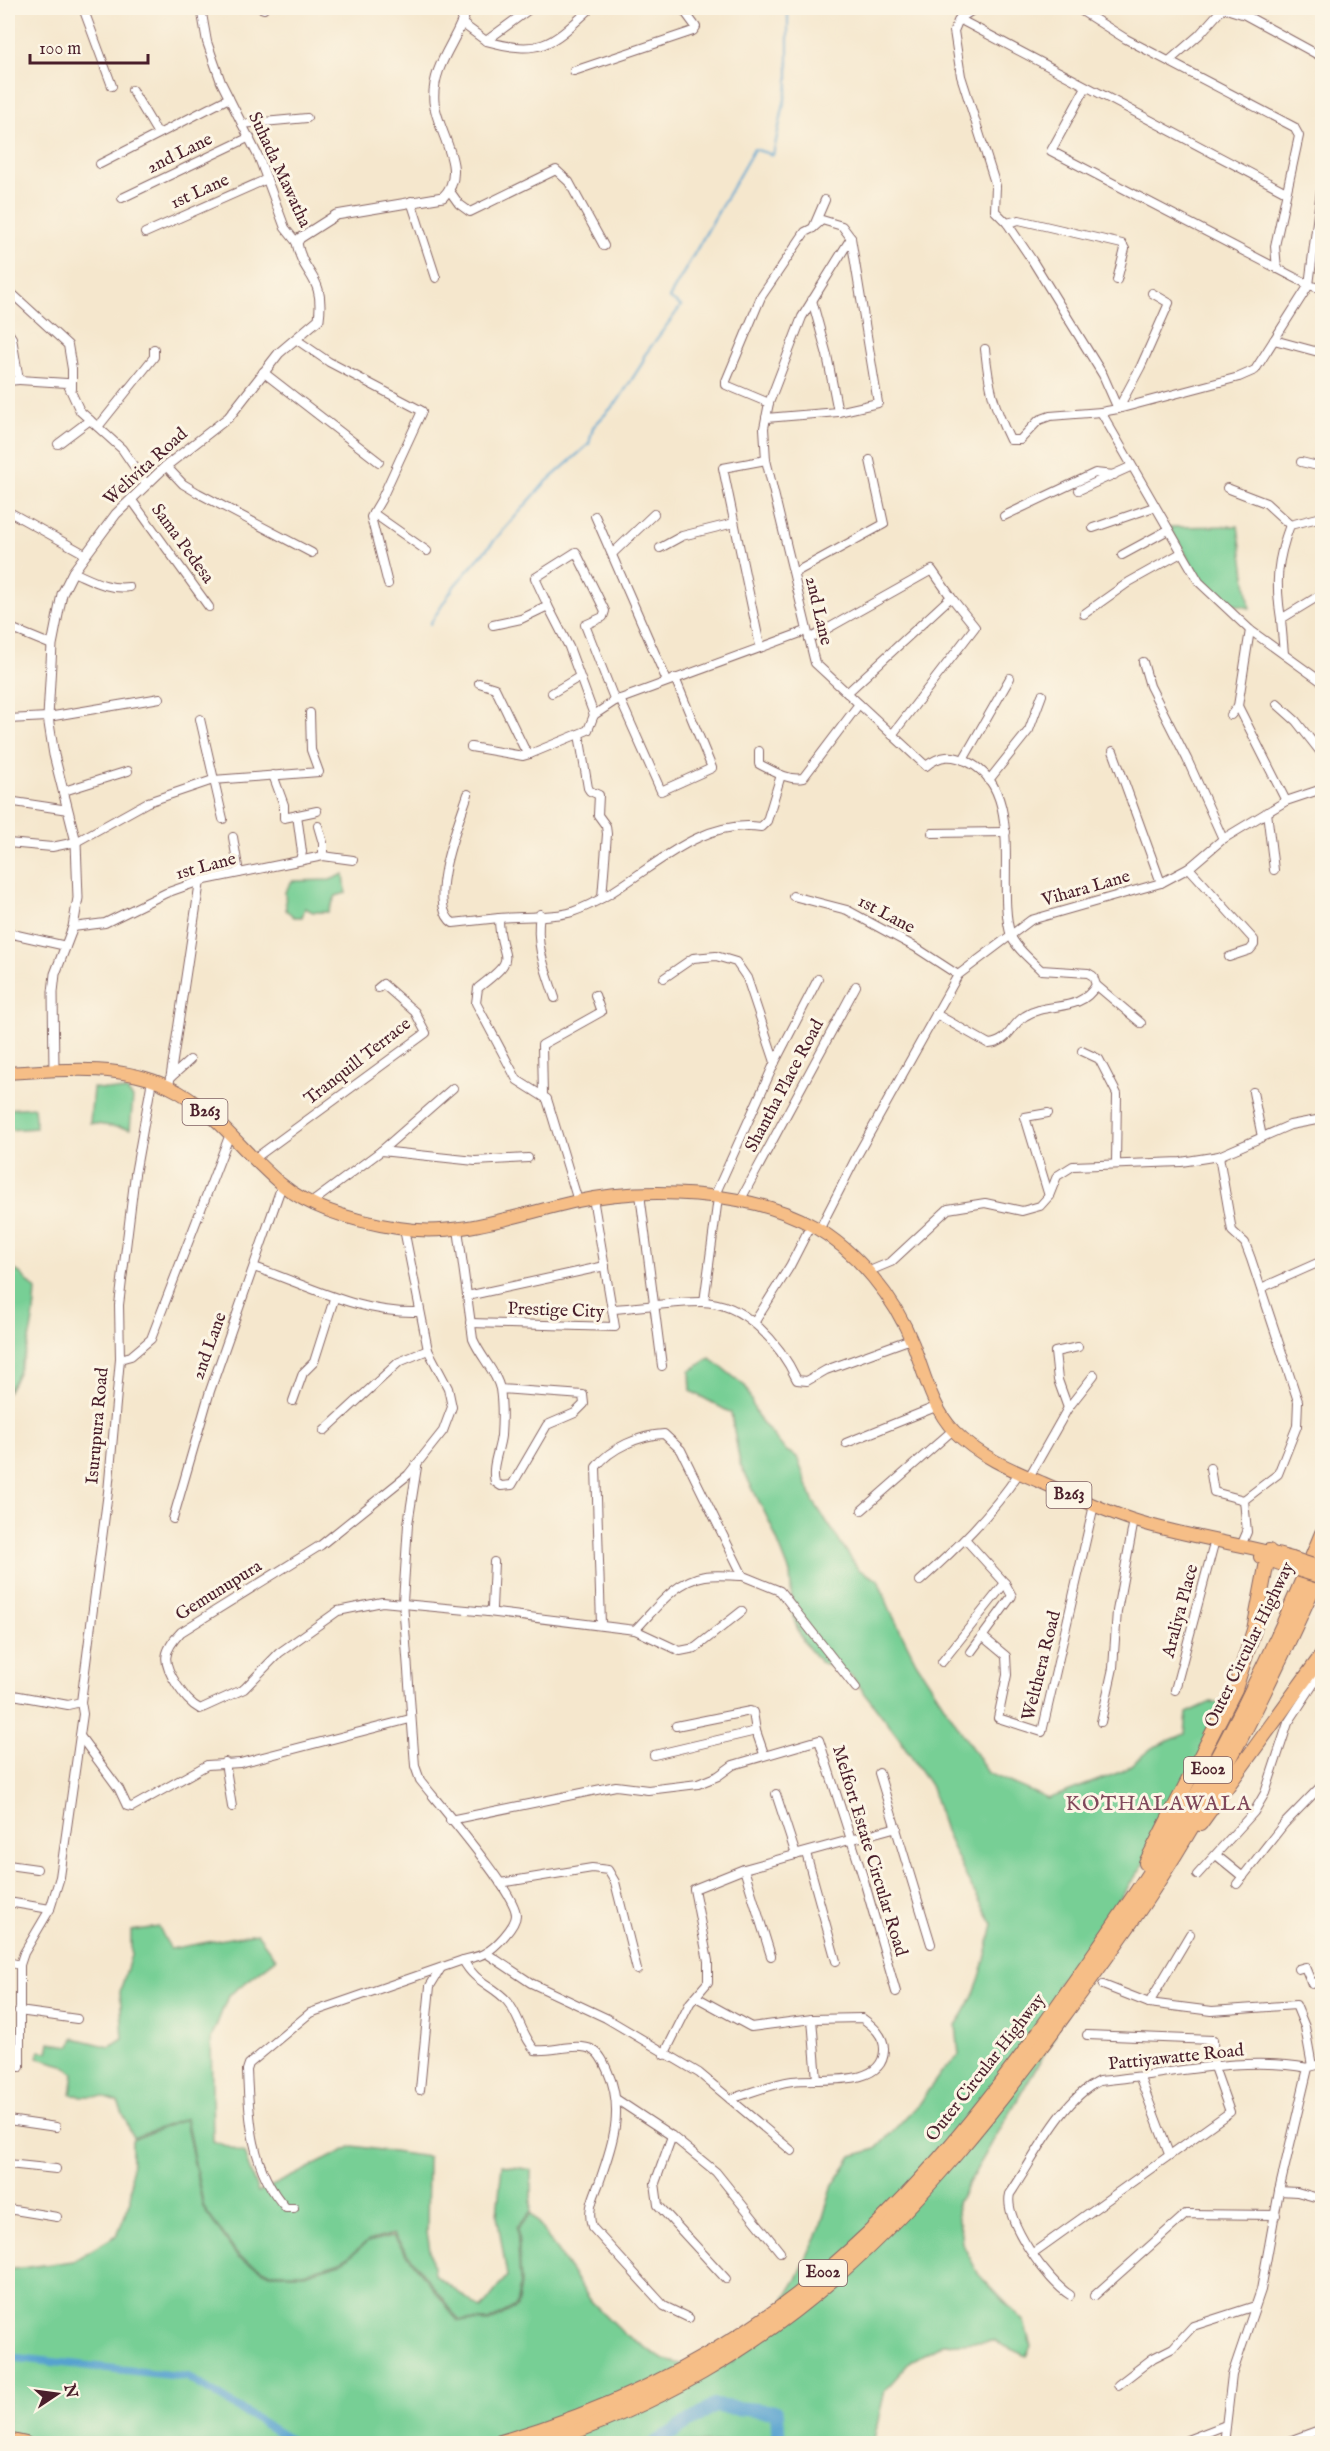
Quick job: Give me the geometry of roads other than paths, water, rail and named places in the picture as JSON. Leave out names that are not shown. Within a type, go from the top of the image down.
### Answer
[{"type":"highway","name":"Outer Circular Highway","points":[[539,2444],[633,2408],[703,2373],[760,2337],[806,2303],[879,2238],[934,2179],[1012,2085],[1173,1835],[1257,1680],[1323,1533]]},
{"type":"highway","points":[[1104,1941],[1235,1689],[1254,1630],[1268,1556]]},
{"type":"highway","name":"Outer Circular Highway","points":[[494,2444],[570,2421],[660,2382],[727,2344],[798,2295],[865,2235],[927,2171],[1072,1995],[1160,1879],[1244,1734],[1323,1568]]},
{"type":"highway","points":[[1160,1879],[1323,1655]]},
{"type":"highway","points":[[8,2440],[26,2444]]},
{"type":"main road","name":"B263","points":[[8,1073],[54,1070],[121,1072],[170,1082],[230,1134],[282,1185],[311,1203],[363,1222],[404,1229],[458,1229],[593,1198],[640,1194],[716,1198],[772,1209],[815,1227],[867,1272],[885,1292],[911,1339],[938,1406],[953,1430],[980,1453],[1024,1475],[1134,1520],[1241,1546],[1290,1562],[1323,1568]]},
{"type":"main road","name":"B263","points":[[1290,1562],[1323,1578]]},
{"type":"street","points":[[83,8],[112,86]]},
{"type":"street","name":"Suhada Mawatha","points":[[201,8],[207,42],[228,98],[250,137],[285,228],[297,243]]},
{"type":"street","points":[[297,243],[300,238],[336,215],[443,197],[449,190],[454,169],[435,105],[434,91],[443,57],[463,24],[467,8]]},
{"type":"street","points":[[486,41],[531,8]]},
{"type":"street","points":[[463,24],[486,41],[512,48],[532,48],[555,41],[591,8]]},
{"type":"street","points":[[574,71],[693,31],[696,27],[682,8]]},
{"type":"street","points":[[976,8],[959,19],[954,31],[961,76],[996,186],[994,211],[1007,223],[1103,375],[1118,409]]},
{"type":"street","points":[[1077,8],[1125,39],[1294,127],[1299,136],[1275,246],[1277,269]]},
{"type":"street","points":[[1168,61],[1199,35],[1223,8],[1245,15],[1323,57]]},
{"type":"street","points":[[959,19],[1286,192]]},
{"type":"street","points":[[1086,87],[1051,151],[1277,269],[1309,285],[1323,289]]},
{"type":"street","points":[[132,90],[157,132]]},
{"type":"street","points":[[100,164],[157,132],[228,98]]},
{"type":"street","points":[[242,124],[307,118]]},
{"type":"street","name":"2nd Lane","points":[[122,198],[250,137]]},
{"type":"street","points":[[449,190],[459,204],[470,212],[556,170],[569,182],[604,246]]},
{"type":"street","name":"1st Lane","points":[[145,233],[267,179]]},
{"type":"street","points":[[985,349],[989,391],[1010,440],[1020,440],[1039,420],[1050,416],[1118,409],[1239,377],[1255,370],[1309,285],[1323,182]]},
{"type":"street","points":[[813,228],[825,200]]},
{"type":"street","points":[[411,201],[435,278]]},
{"type":"street","points":[[766,418],[838,412],[878,403],[851,238],[842,226],[822,220],[805,232],[761,297],[726,381],[726,385],[732,390],[769,403]]},
{"type":"street","points":[[1007,223],[1019,220],[1122,244],[1125,249],[1117,280]]},
{"type":"street","name":"2nd Lane","points":[[851,238],[802,316],[769,403],[764,428],[766,460],[814,663],[926,766],[937,757],[957,756],[963,760]]},
{"type":"street","name":"Welivita Road","points":[[54,1070],[53,992],[55,974],[73,927],[78,898],[76,842],[54,755],[48,717],[52,645],[62,594],[85,554],[116,514],[166,466],[229,417],[279,353],[319,319],[322,300],[318,284],[298,252],[297,243]]},
{"type":"street","points":[[8,290],[68,345],[72,369],[72,389]]},
{"type":"street","points":[[1118,409],[1141,366],[1169,303],[1152,293]]},
{"type":"street","points":[[812,300],[827,355],[838,412]]},
{"type":"street","points":[[8,332],[12,338],[20,380]]},
{"type":"street","points":[[297,340],[329,362],[422,411],[371,517],[388,584]]},
{"type":"street","points":[[1274,340],[1323,353]]},
{"type":"street","points":[[98,427],[154,357],[154,349]]},
{"type":"street","points":[[263,372],[379,462]]},
{"type":"street","points":[[8,381],[67,383],[72,389],[80,411],[122,449],[146,484]]},
{"type":"street","points":[[1101,412],[1130,467],[1199,582],[1250,630],[1323,682]]},
{"type":"street","points":[[58,444],[90,420]]},
{"type":"street","points":[[760,646],[723,468],[766,460]]},
{"type":"street","points":[[794,573],[884,524],[870,460]]},
{"type":"street","points":[[1301,462],[1323,467]]},
{"type":"street","points":[[166,466],[183,484],[198,493],[312,552]]},
{"type":"street","points":[[1079,490],[1130,467]]},
{"type":"street","points":[[1004,516],[1095,473],[1113,475]]},
{"type":"street","points":[[1227,488],[1266,503],[1290,525]]},
{"type":"street","name":"Sama Pedesa","points":[[131,499],[209,607]]},
{"type":"street","points":[[1093,528],[1154,507]]},
{"type":"street","points":[[373,513],[427,551]]},
{"type":"street","points":[[8,515],[13,514],[85,554]]},
{"type":"street","points":[[613,554],[654,514]]},
{"type":"street","points":[[594,715],[569,646],[535,578],[576,552],[605,611],[603,617],[585,625],[661,791],[712,768],[595,516]]},
{"type":"street","points":[[1290,525],[1323,517]]},
{"type":"street","points":[[660,548],[682,536],[734,523]]},
{"type":"street","points":[[1284,654],[1276,591],[1279,556],[1290,525]]},
{"type":"street","points":[[1122,555],[1168,530]]},
{"type":"street","points":[[1084,614],[1129,582],[1181,553]]},
{"type":"street","points":[[809,639],[932,570],[975,627],[892,735]]},
{"type":"street","points":[[73,572],[102,585],[117,589],[129,587]]},
{"type":"street","points":[[1281,619],[1323,594]]},
{"type":"street","points":[[847,693],[951,597]]},
{"type":"street","points":[[493,625],[521,619],[548,606]]},
{"type":"street","points":[[8,627],[52,645]]},
{"type":"street","points":[[1232,715],[1238,706],[1250,630]]},
{"type":"street","points":[[471,747],[523,756],[530,754],[588,730],[594,715],[618,700],[806,631]]},
{"type":"street","points":[[1143,662],[1150,686],[1187,759],[1223,839]]},
{"type":"street","points":[[552,693],[579,677]]},
{"type":"street","points":[[1010,678],[963,760],[975,765],[989,780],[999,802],[1006,832],[1005,883],[1011,937],[1041,970],[1088,973],[1093,976],[1096,985],[1141,1023]]},
{"type":"street","points":[[479,683],[495,688],[524,748],[530,754]]},
{"type":"street","points":[[989,780],[1029,730],[1042,694]]},
{"type":"street","points":[[8,720],[48,717],[160,698]]},
{"type":"street","points":[[759,751],[759,765],[781,775],[796,779],[803,778],[859,704]]},
{"type":"street","points":[[1277,704],[1296,721],[1323,754]]},
{"type":"street","points":[[1238,706],[1286,801]]},
{"type":"street","points":[[8,843],[52,847],[76,842],[148,802],[213,780],[319,772],[311,750],[310,713]]},
{"type":"street","points":[[200,718],[224,819]]},
{"type":"street","points":[[579,734],[588,788],[599,795],[598,815],[606,826],[602,898]]},
{"type":"street","points":[[1113,751],[1161,883]]},
{"type":"street","points":[[64,791],[128,771]]},
{"type":"street","points":[[273,775],[284,805],[284,818],[316,811]]},
{"type":"street","points":[[468,794],[444,867],[442,887],[445,914],[453,922],[570,912],[602,898],[678,847],[706,834],[743,825],[761,827],[766,821],[781,775]]},
{"type":"street","name":"Vihara Lane","points":[[815,1227],[958,975],[1031,920],[1161,883],[1190,868],[1223,839],[1267,812],[1286,801],[1323,789]]},
{"type":"street","points":[[8,801],[68,810]]},
{"type":"street","points":[[1267,812],[1274,870]]},
{"type":"street","points":[[297,815],[302,852],[300,860]]},
{"type":"street","points":[[318,826],[323,843],[323,856]]},
{"type":"street","points":[[932,833],[1006,832]]},
{"type":"street","points":[[233,837],[239,873]]},
{"type":"street","name":"1st Lane","points":[[73,927],[105,923],[166,893],[200,881],[323,856],[353,860]]},
{"type":"street","points":[[1190,868],[1254,940],[1250,950],[1230,957]]},
{"type":"street","points":[[170,1082],[200,881]]},
{"type":"street","name":"1st Lane","points":[[793,896],[847,910],[915,947],[958,975]]},
{"type":"street","points":[[540,914],[537,935],[540,956],[555,998]]},
{"type":"street","points":[[499,918],[507,961],[504,969],[478,988],[476,1003],[517,1080],[547,1099],[578,1201]]},
{"type":"street","points":[[8,933],[66,946]]},
{"type":"street","points":[[664,978],[693,958],[716,956],[736,962],[747,978],[775,1062]]},
{"type":"street","points":[[704,1302],[716,1198],[775,1062],[818,979]]},
{"type":"street","name":"Tranquill Terrace","points":[[254,1159],[426,1033],[415,1012],[383,984],[378,988]]},
{"type":"street","points":[[936,1014],[989,1044],[997,1044],[1008,1037],[1024,1016],[1082,1000],[1091,994],[1096,985]]},
{"type":"street","name":"Shantha Place Road","points":[[740,1201],[856,986]]},
{"type":"street","points":[[543,1096],[542,1046],[547,1040],[601,1012],[595,995]]},
{"type":"street","points":[[1082,1051],[1099,1059],[1107,1071],[1116,1094],[1116,1163]]},
{"type":"street","points":[[170,1082],[190,1060]]},
{"type":"street","name":"Isurupura Road","points":[[20,1965],[24,1953],[51,1909],[60,1877],[83,1714],[81,1702],[108,1492],[120,1359],[119,1305],[135,1174],[152,1080]]},
{"type":"street","points":[[311,1203],[381,1151],[453,1088]]},
{"type":"street","points":[[1254,1092],[1262,1137]]},
{"type":"street","points":[[1048,1113],[1025,1117],[1049,1196]]},
{"type":"street","points":[[867,1272],[891,1262],[948,1209],[985,1203],[1022,1211],[1040,1206],[1049,1196],[1057,1176],[1073,1166],[1181,1162],[1219,1156],[1290,1125],[1323,1119]]},
{"type":"street","points":[[120,1359],[131,1356],[151,1339],[230,1134]]},
{"type":"street","points":[[381,1151],[475,1161],[528,1158]]},
{"type":"street","points":[[1219,1156],[1232,1231],[1245,1243],[1298,1401],[1297,1426],[1278,1474],[1244,1500]]},
{"type":"street","name":"2nd Lane","points":[[173,1519],[210,1391],[282,1185]]},
{"type":"street","points":[[640,1194],[662,1366]]},
{"type":"street","name":"Prestige City","points":[[470,1323],[615,1327],[614,1310],[593,1198]]},
{"type":"street","points":[[754,1323],[815,1227]]},
{"type":"street","name":"Gemunupura","points":[[404,1229],[428,1350],[448,1388],[453,1407],[443,1431],[417,1467],[321,1545],[181,1632],[169,1645],[167,1669],[190,1703],[200,1709],[244,1689],[279,1653],[338,1611],[382,1602],[403,1602],[408,1524],[417,1467]]},
{"type":"street","points":[[458,1229],[470,1323],[480,1356],[496,1377],[500,1389],[501,1434],[493,1473],[495,1482],[501,1486],[512,1485],[547,1425],[575,1413],[584,1404],[583,1395],[568,1392],[500,1389]]},
{"type":"street","points":[[1261,1288],[1323,1261]]},
{"type":"street","name":"Prestige City","points":[[467,1296],[605,1266]]},
{"type":"street","points":[[254,1267],[294,1280],[334,1299],[392,1313],[419,1312]]},
{"type":"street","points":[[293,1401],[303,1373],[314,1362],[334,1299]]},
{"type":"street","points":[[614,1310],[704,1302],[731,1310],[754,1323],[788,1361],[797,1380],[807,1381],[826,1370],[911,1339]]},
{"type":"street","points":[[1068,1408],[1058,1380],[1055,1352],[1078,1347]]},
{"type":"street","points":[[324,1431],[399,1362],[428,1350]]},
{"type":"street","points":[[920,1581],[966,1540],[1024,1475],[1068,1408],[1094,1375]]},
{"type":"street","points":[[846,1443],[938,1406]]},
{"type":"street","points":[[862,1510],[953,1430]]},
{"type":"street","points":[[601,1624],[596,1467],[621,1447],[652,1435],[664,1434],[681,1450],[743,1576]]},
{"type":"street","points":[[1210,1468],[1214,1492],[1244,1500]]},
{"type":"street","points":[[1241,1546],[1247,1532],[1244,1500]]},
{"type":"street","name":"Welthera Road","points":[[982,1636],[1006,1656],[1007,1675],[998,1718],[1042,1732],[1094,1505]]},
{"type":"street","points":[[1101,1722],[1113,1668],[1117,1611],[1134,1520]]},
{"type":"street","points":[[966,1540],[1005,1583],[1012,1596],[970,1652]]},
{"type":"street","name":"Araliya Place","points":[[1175,1690],[1215,1540]]},
{"type":"street","points":[[488,1612],[492,1608],[494,1562]]},
{"type":"street","points":[[635,1630],[677,1586],[691,1579],[708,1575],[743,1576],[780,1591],[856,1688]]},
{"type":"street","points":[[942,1662],[1005,1583]]},
{"type":"street","points":[[294,2208],[286,2208],[263,2175],[250,2127],[249,2064],[310,2013],[486,1953],[514,1923],[514,1906],[500,1883],[420,1780],[415,1766],[403,1602],[601,1624],[635,1630],[680,1651],[695,1648],[742,1611]]},
{"type":"street","points":[[1197,1875],[1254,1812],[1265,1792],[1288,1723],[1323,1671]]},
{"type":"street","points":[[8,1694],[68,1705],[81,1702]]},
{"type":"street","points":[[676,1726],[750,1711],[753,1712],[756,1731],[764,1754]]},
{"type":"street","points":[[80,1736],[119,1790],[127,1806],[132,1807],[207,1765],[225,1762],[240,1763],[410,1719]]},
{"type":"street","points":[[654,1755],[756,1731]]},
{"type":"street","name":"Melfort Estate Circular Road","points":[[450,1820],[616,1785],[657,1790],[698,1784],[734,1765],[764,1754],[819,1740],[896,1992]]},
{"type":"street","points":[[225,1762],[232,1807]]},
{"type":"street","points":[[879,1773],[931,1944]]},
{"type":"street","points":[[1216,1855],[1240,1880],[1284,1824],[1323,1785]]},
{"type":"street","points":[[776,1794],[796,1855]]},
{"type":"street","points":[[664,2055],[690,2003],[708,1982],[708,1961],[694,1889],[744,1869],[897,1827]]},
{"type":"street","points":[[806,1853],[836,1961]]},
{"type":"street","points":[[8,1865],[37,1869]]},
{"type":"street","points":[[500,1883],[592,1868],[608,1870],[615,1882],[636,1970]]},
{"type":"street","points":[[744,1869],[771,1956]]},
{"type":"street","points":[[8,1902],[51,1909]]},
{"type":"street","points":[[1149,2003],[1190,1934]]},
{"type":"street","points":[[486,1953],[531,1983],[606,2018],[664,2055],[699,2073],[792,2151]]},
{"type":"street","points":[[463,1960],[470,1974],[507,2001],[534,2050],[548,2052],[584,2047],[595,2050],[602,2059],[613,2083],[616,2099],[613,2143],[588,2214],[592,2227],[664,2306],[689,2318]]},
{"type":"street","points":[[8,1962],[20,1965],[20,2067],[8,2065]]},
{"type":"street","points":[[1298,1969],[1305,1967],[1312,1984],[1323,1980]]},
{"type":"street","points":[[420,2090],[430,1986],[441,1968]]},
{"type":"street","points":[[1103,1985],[1149,2003],[1212,2011],[1296,2005],[1305,2027],[1310,2067],[1279,2192],[1261,2290],[1249,2331],[1232,2375],[1224,2444]]},
{"type":"street","points":[[696,1997],[751,2027],[812,2019],[862,2018],[881,2037],[884,2052],[876,2070],[865,2077],[793,2081],[730,2099]]},
{"type":"street","points":[[8,2011],[77,2019]]},
{"type":"street","points":[[812,2019],[817,2080]]},
{"type":"street","points":[[1033,2253],[1230,2112],[1214,2067],[1214,2040],[1086,2035]]},
{"type":"street","name":"Pattiyawatte Road","points":[[1070,2295],[1058,2288],[1033,2253],[1017,2228],[1008,2204],[1010,2194],[1070,2102],[1086,2087],[1099,2081],[1140,2078],[1214,2067],[1290,2065],[1310,2067],[1323,2064]]},
{"type":"street","points":[[1140,2078],[1169,2154]]},
{"type":"street","points":[[616,2099],[672,2136],[716,2172],[780,2252]]},
{"type":"street","points":[[8,2120],[56,2127]]},
{"type":"street","points":[[672,2136],[655,2183],[658,2205],[726,2279]]},
{"type":"street","points":[[8,2164],[56,2169]]},
{"type":"street","points":[[1279,2192],[1297,2192],[1323,2199]]},
{"type":"street","points":[[8,2209],[57,2217]]},
{"type":"street","points":[[1094,2296],[1186,2214],[1276,2215]]},
{"type":"street","points":[[1118,2385],[1153,2358],[1173,2348],[1193,2326],[1255,2306]]},
{"type":"street","points":[[1177,2444],[1226,2425]]},
{"type":"street","points":[[1281,2444],[1323,2429]]},
{"type":"waterway","points":[[430,624],[455,585],[545,483],[589,444],[593,427],[618,401],[643,362],[644,356],[681,306],[669,298],[754,149],[773,155],[788,85],[788,8]]},
{"type":"waterway","points":[[8,2357],[188,2377],[297,2444]]},
{"type":"waterway","points":[[654,2444],[714,2406],[777,2412],[779,2444]]},
{"type":"district","name":"KOTHALAWALA","points":[[1159,1804]]}]
